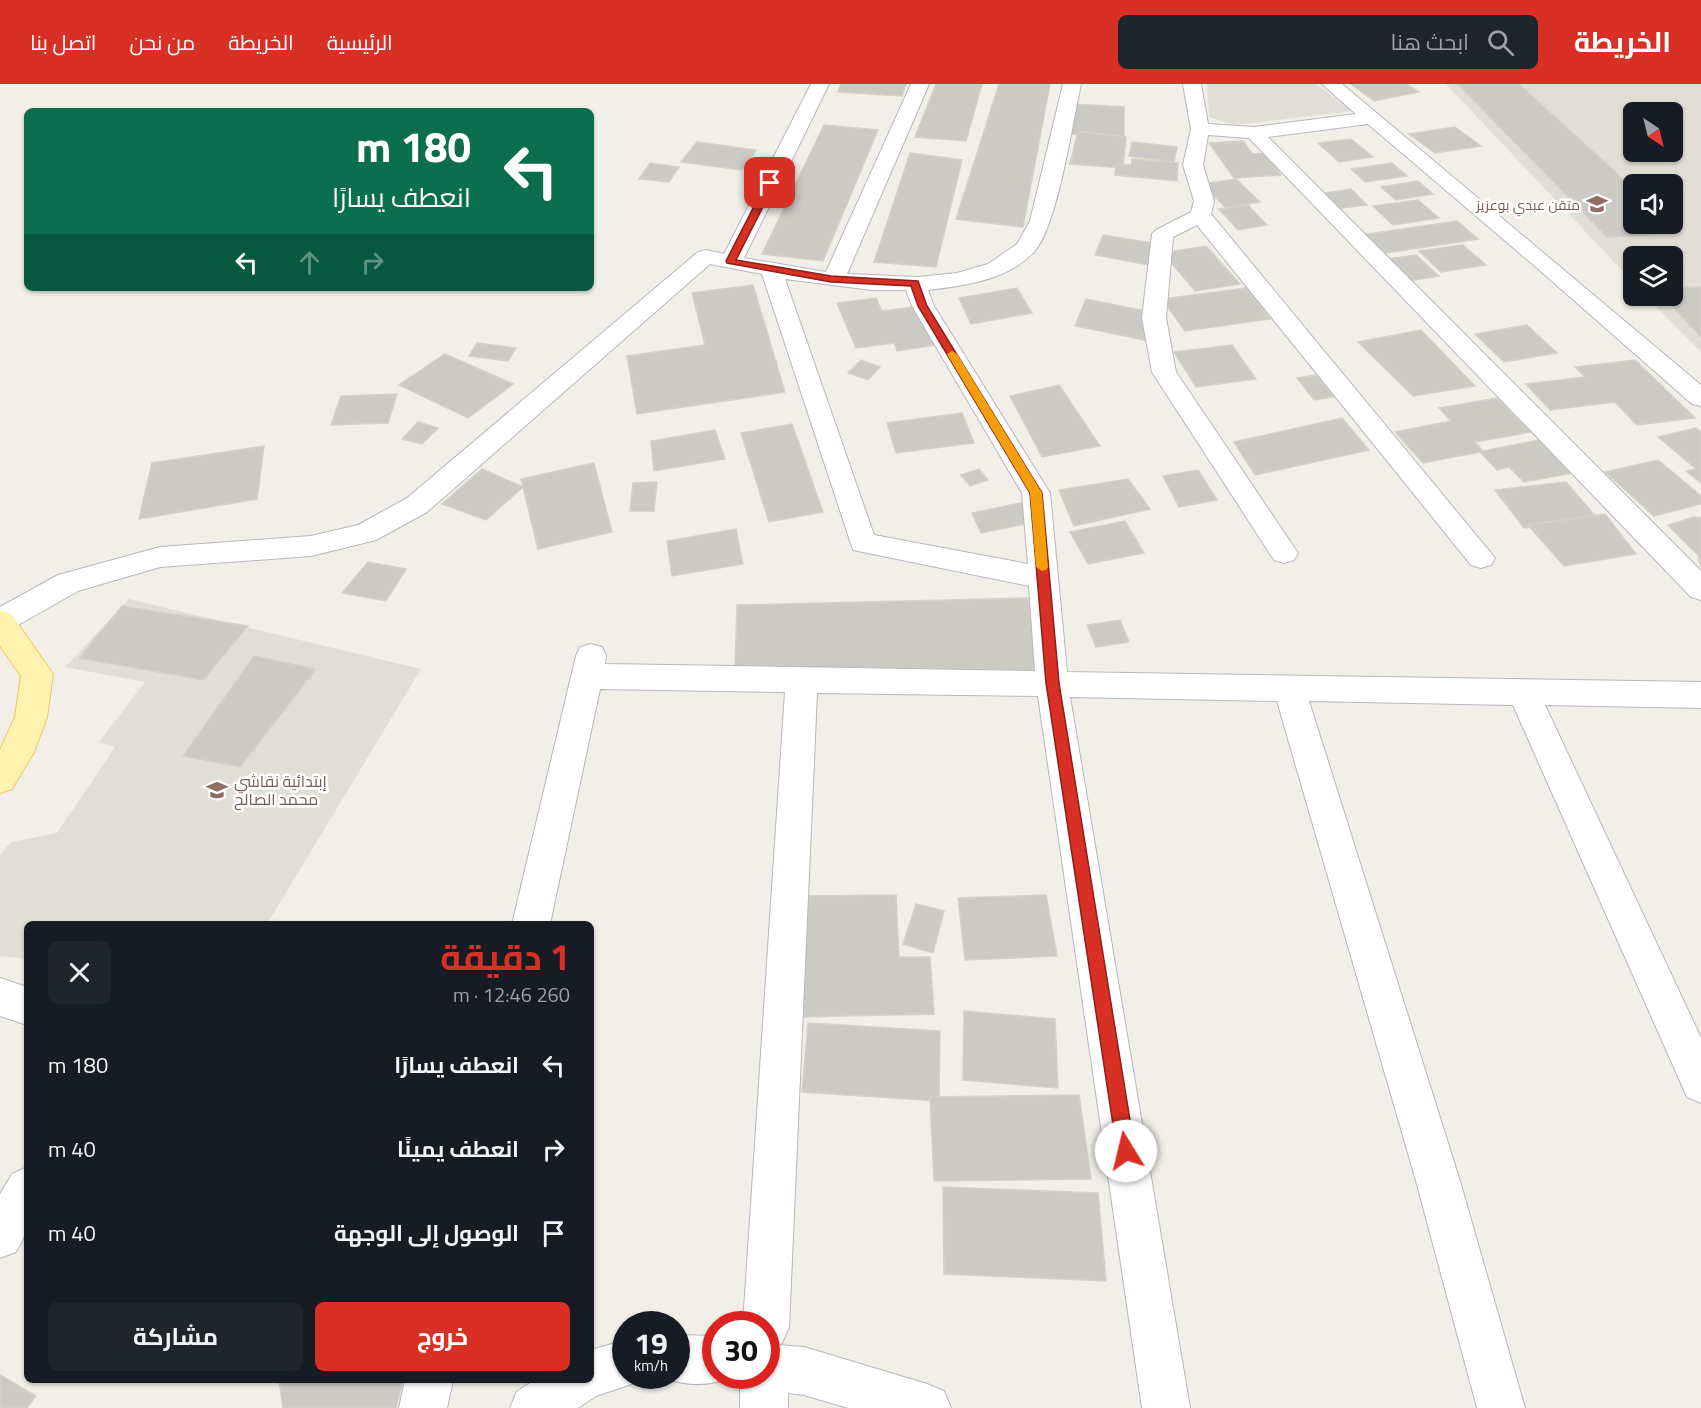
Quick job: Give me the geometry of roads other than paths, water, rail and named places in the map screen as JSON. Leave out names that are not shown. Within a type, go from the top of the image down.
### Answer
[{"type":"main road","points":[[0,622],[37,674],[32,717],[17,752],[0,779]]},
{"type":"street","points":[[731,261],[820,84]]},
{"type":"street","points":[[834,279],[920,84]]},
{"type":"street","points":[[0,622],[68,584],[160,557],[311,546],[366,533],[417,505],[706,257],[834,279],[914,283],[938,282],[979,275],[1006,262],[1026,248],[1034,237],[1040,221],[1072,84]]},
{"type":"street","points":[[1192,84],[1200,129],[1193,165],[1204,201],[1200,215],[1163,234],[1154,318],[1164,372],[1284,553]]},
{"type":"street","points":[[1331,84],[1701,398]]},
{"type":"street","points":[[1200,129],[1254,133],[1371,118]]},
{"type":"street","points":[[1254,133],[1701,589]]},
{"type":"street","points":[[1200,215],[1481,558]]},
{"type":"street","points":[[771,269],[863,543],[1043,578]]},
{"type":"street","points":[[914,283],[922,306],[1036,493],[1052,683],[1166,1408]]},
{"type":"street","points":[[532,921],[588,666],[802,679],[1701,695]]},
{"type":"street","points":[[767,1311],[802,679]]},
{"type":"street","points":[[1288,687],[1438,1181],[1501,1408]]},
{"type":"street","points":[[1522,691],[1701,1083]]},
{"type":"street","points":[[0,997],[24,1005]]},
{"type":"street","points":[[0,1236],[24,1194]]},
{"type":"street","points":[[594,1373],[612,1367]]},
{"type":"street","points":[[780,1369],[804,1371],[927,1408]]},
{"type":"street","points":[[423,1408],[428,1383]]},
{"type":"street","points":[[534,1408],[574,1383]]},
{"type":"street","points":[[764,1389],[764,1408]]},
{"type":"place","name":"متقن عبدي بوعزيز","points":[[1597,204]]},
{"type":"place","name":"إبتدائية نقاشي محمد الصالح","points":[[217,790]]}]
